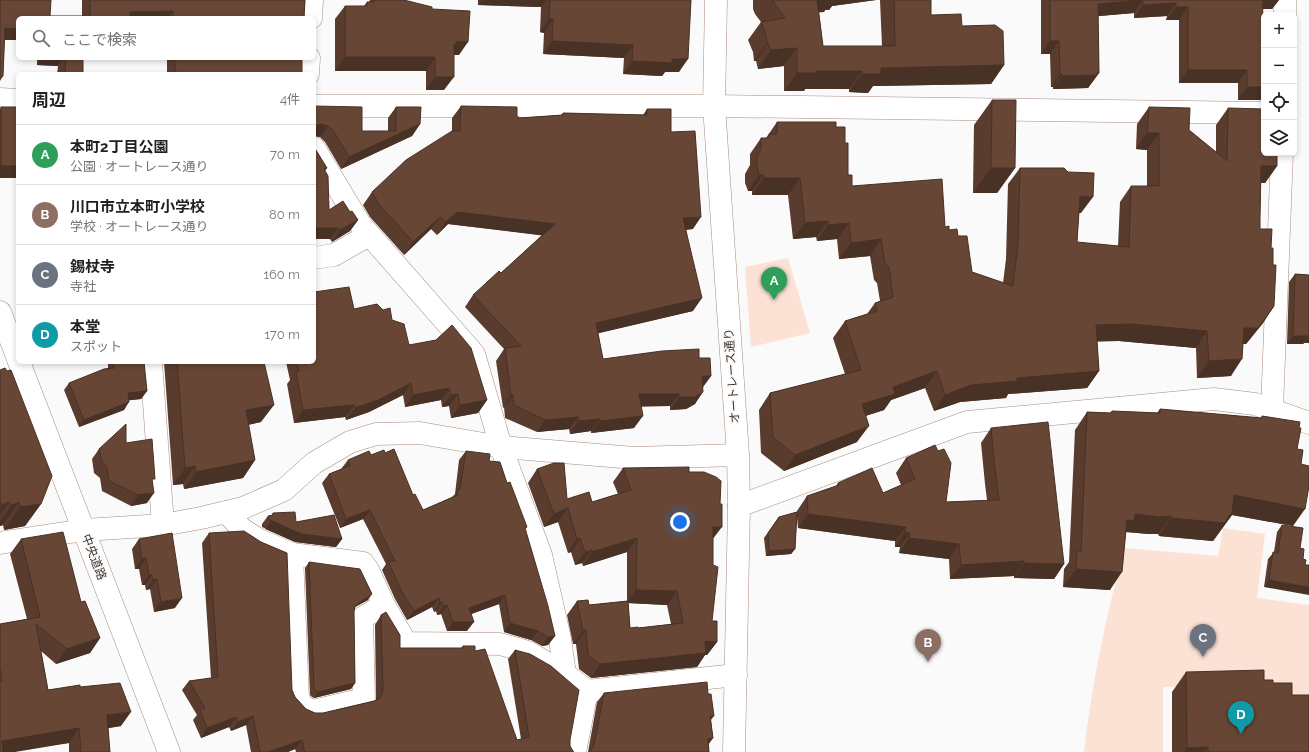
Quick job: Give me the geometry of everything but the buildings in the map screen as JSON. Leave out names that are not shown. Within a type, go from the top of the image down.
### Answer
[{"type":"street","points":[[311,16],[312,0]]},
{"type":"street","name":"オートレース通り","points":[[716,0],[714,106],[738,455],[739,506],[734,752]]},
{"type":"street","points":[[1285,0],[1285,12]]},
{"type":"street","points":[[308,72],[309,60]]},
{"type":"street","points":[[0,99],[16,100]]},
{"type":"street","points":[[316,106],[714,106],[1261,113]]},
{"type":"street","points":[[316,151],[368,235],[474,354],[501,447],[541,555],[560,639],[565,674]]},
{"type":"street","points":[[1272,409],[1282,156]]},
{"type":"street","points":[[316,258],[334,255],[368,235]]},
{"type":"street","points":[[0,312],[16,353]]},
{"type":"street","name":"中央道路","points":[[20,364],[169,752]]},
{"type":"street","points":[[151,364],[162,525]]},
{"type":"street","points":[[739,506],[967,422],[1214,399],[1255,404],[1309,423]]},
{"type":"street","points":[[0,543],[84,530],[162,525],[243,508],[284,490],[314,463],[350,442],[376,434],[420,433],[501,447],[634,458],[738,455]]},
{"type":"street","points":[[226,512],[242,529],[259,540],[292,554],[363,563],[406,643],[500,644],[528,652],[565,674],[587,691],[736,675]]},
{"type":"street","points":[[292,554],[298,699],[304,707],[313,711],[364,699],[362,618],[384,604]]},
{"type":"street","points":[[575,752],[587,691]]},
{"type":"shaded area","points":[[788,258],[810,333],[751,347],[745,267]]},
{"type":"shaded area","points":[[1223,528],[1265,534],[1257,598],[1309,605],[1309,713],[1252,686],[1163,687],[1163,752],[1084,752],[1100,650],[1124,548],[1218,556]]},
{"type":"place","name":"本町2丁目公園","points":[[774,300]]},
{"type":"place","name":"錫杖寺","points":[[1203,657]]},
{"type":"place","name":"川口市立本町小学校","points":[[928,662]]},
{"type":"place","name":"本堂","points":[[1241,734]]}]
